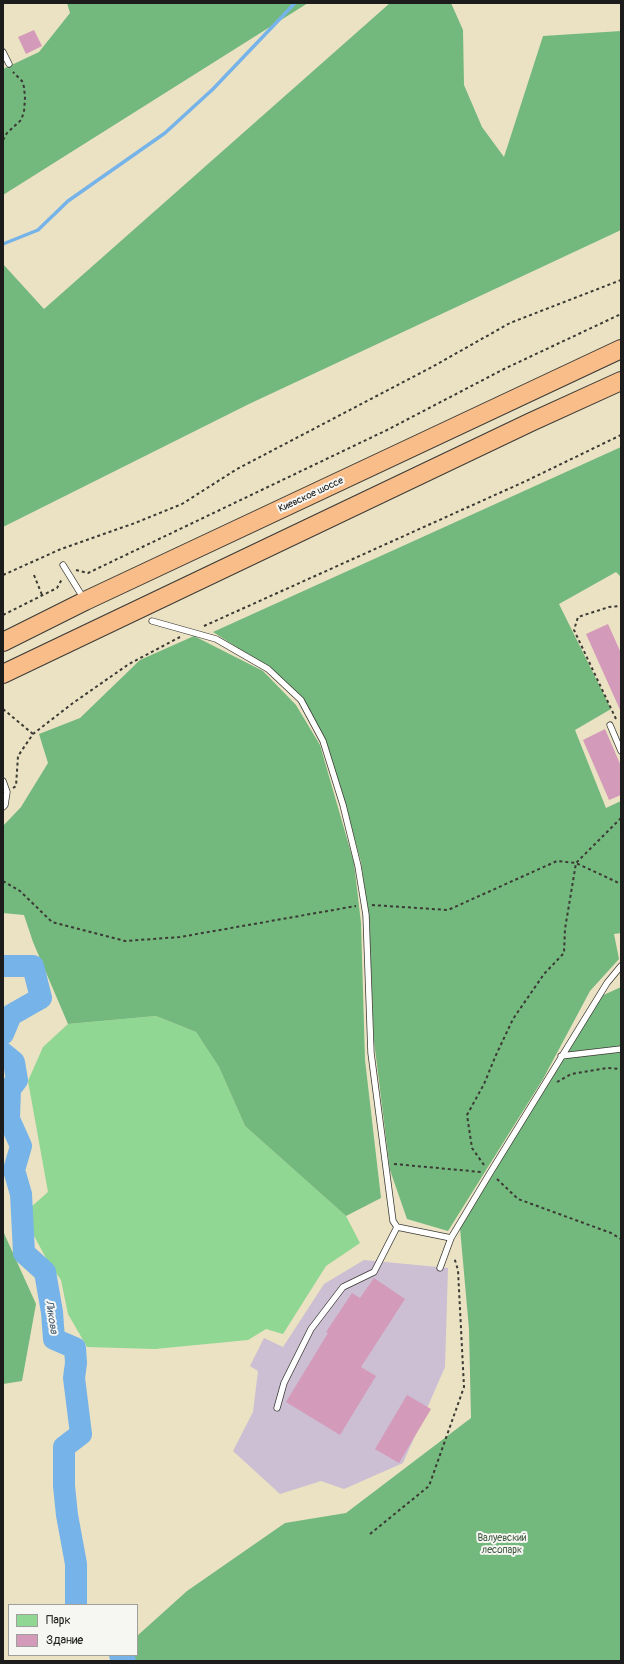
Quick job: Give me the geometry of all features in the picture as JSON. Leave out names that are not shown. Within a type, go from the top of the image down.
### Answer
[{"type":"highway","name":"Киевское шоссе","points":[[3,642],[85,601],[621,349]]},
{"type":"highway","points":[[3,674],[502,436],[621,381]]},
{"type":"lane","points":[[3,52],[9,64]]},
{"type":"lane","points":[[63,565],[85,601]]},
{"type":"lane","points":[[152,621],[216,639],[268,669],[301,700],[323,741],[343,805],[358,866],[364,904],[371,1053],[393,1221],[398,1227],[450,1241]]},
{"type":"lane","points":[[611,727],[621,750]]},
{"type":"lane","points":[[3,781],[7,792],[5,805],[3,807]]},
{"type":"lane","points":[[440,1268],[450,1241],[490,1173],[542,1090],[561,1056],[607,984],[621,966]]},
{"type":"lane","points":[[561,1056],[621,1050]]},
{"type":"lane","points":[[277,1408],[284,1383],[311,1329],[344,1286],[374,1272],[398,1227]]},
{"type":"path","points":[[3,140],[7,133],[21,120],[26,98],[22,81],[9,64]]},
{"type":"path","points":[[3,575],[61,549],[182,504],[237,469],[432,367],[510,323],[621,280]]},
{"type":"path","points":[[3,615],[57,588],[62,579],[76,570],[88,573],[387,430],[504,369],[621,314]]},
{"type":"path","points":[[7,792],[16,786],[18,756],[33,734],[73,703],[129,664],[189,632],[621,436]]},
{"type":"path","points":[[34,575],[42,595]]},
{"type":"path","points":[[611,727],[616,719],[574,630],[578,617],[609,607],[621,606]]},
{"type":"path","points":[[3,709],[33,734]]},
{"type":"path","points":[[621,818],[576,863],[565,929],[564,953],[544,974],[513,1019],[484,1084],[467,1115],[472,1148],[490,1173],[518,1199],[611,1233],[621,1239]]},
{"type":"path","points":[[3,881],[20,891],[52,922],[125,941],[180,937],[238,925],[364,904],[448,910],[557,861],[576,863],[621,884]]},
{"type":"path","points":[[542,1090],[571,1074],[607,1068],[621,1069]]},
{"type":"path","points":[[386,1164],[490,1173]]},
{"type":"path","points":[[370,1534],[429,1486],[464,1387],[458,1270],[450,1241]]},
{"type":"shaded area","points":[[364,1260],[448,1268],[445,1367],[403,1463],[344,1489],[321,1481],[280,1494],[233,1451],[253,1412],[258,1371],[250,1366],[264,1338],[283,1347],[324,1284]]},
{"type":"green space","points":[[67,3],[308,3],[3,195],[3,69],[39,52],[70,13]]},
{"type":"green space","points":[[390,3],[451,3],[463,30],[464,85],[482,127],[504,157],[543,36],[621,31],[621,230],[249,404],[3,527],[3,264],[44,309]]},
{"type":"green space","points":[[621,447],[621,577],[616,572],[559,604],[611,709],[575,730],[606,808],[621,801],[621,933],[614,934],[619,959],[590,991],[543,1079],[448,1231],[407,1219],[390,1170],[374,1041],[369,918],[361,862],[326,742],[302,699],[272,670],[213,632]]},
{"type":"green space","points":[[194,636],[263,671],[296,705],[320,745],[354,863],[361,923],[365,1060],[381,1198],[346,1216],[245,1126],[219,1067],[196,1032],[156,1016],[68,1024],[33,942],[24,915],[3,913],[3,826],[21,807],[48,763],[39,734],[80,718],[140,660]]},
{"type":"green space","name":"Валуевский лесопарк","points":[[621,987],[621,1661],[109,1661],[115,1656],[138,1656],[138,1635],[187,1591],[285,1523],[346,1513],[471,1418],[469,1329],[460,1228],[597,998]]},
{"type":"green space","points":[[156,1016],[196,1032],[219,1067],[245,1126],[346,1216],[360,1243],[326,1266],[283,1334],[266,1329],[248,1340],[155,1349],[87,1347],[68,1314],[61,1280],[47,1260],[32,1232],[31,1207],[48,1192],[28,1081],[43,1047],[68,1024]]},
{"type":"green space","points":[[3,1231],[36,1304],[22,1381],[3,1384]]},
{"type":"building","points":[[34,30],[42,46],[26,54],[18,37]]},
{"type":"building","points":[[608,624],[621,653],[621,712],[586,634]]},
{"type":"building","points":[[605,729],[621,766],[621,795],[609,800],[583,740]]},
{"type":"building","points":[[374,1278],[405,1299],[361,1367],[376,1376],[340,1435],[286,1402],[328,1333],[326,1332],[352,1293],[360,1298]]},
{"type":"building","points":[[407,1395],[431,1409],[399,1463],[375,1449]]},
{"type":"waterway","points":[[3,244],[38,230],[68,201],[165,133],[213,89],[295,3]]},
{"type":"waterway","name":"Ликова","points":[[3,966],[33,966],[41,998],[11,1015],[3,1034]]},
{"type":"waterway","name":"Ликова","points":[[3,1053],[14,1062],[17,1080],[10,1089],[9,1119],[21,1146],[14,1170],[21,1194],[24,1253],[45,1272],[52,1312],[54,1339],[75,1348],[76,1363],[74,1378],[81,1434],[64,1447],[64,1486],[67,1515],[76,1564],[76,1604]]},
{"type":"waterway","name":"Ликова","points":[[121,1656],[125,1661]]}]
